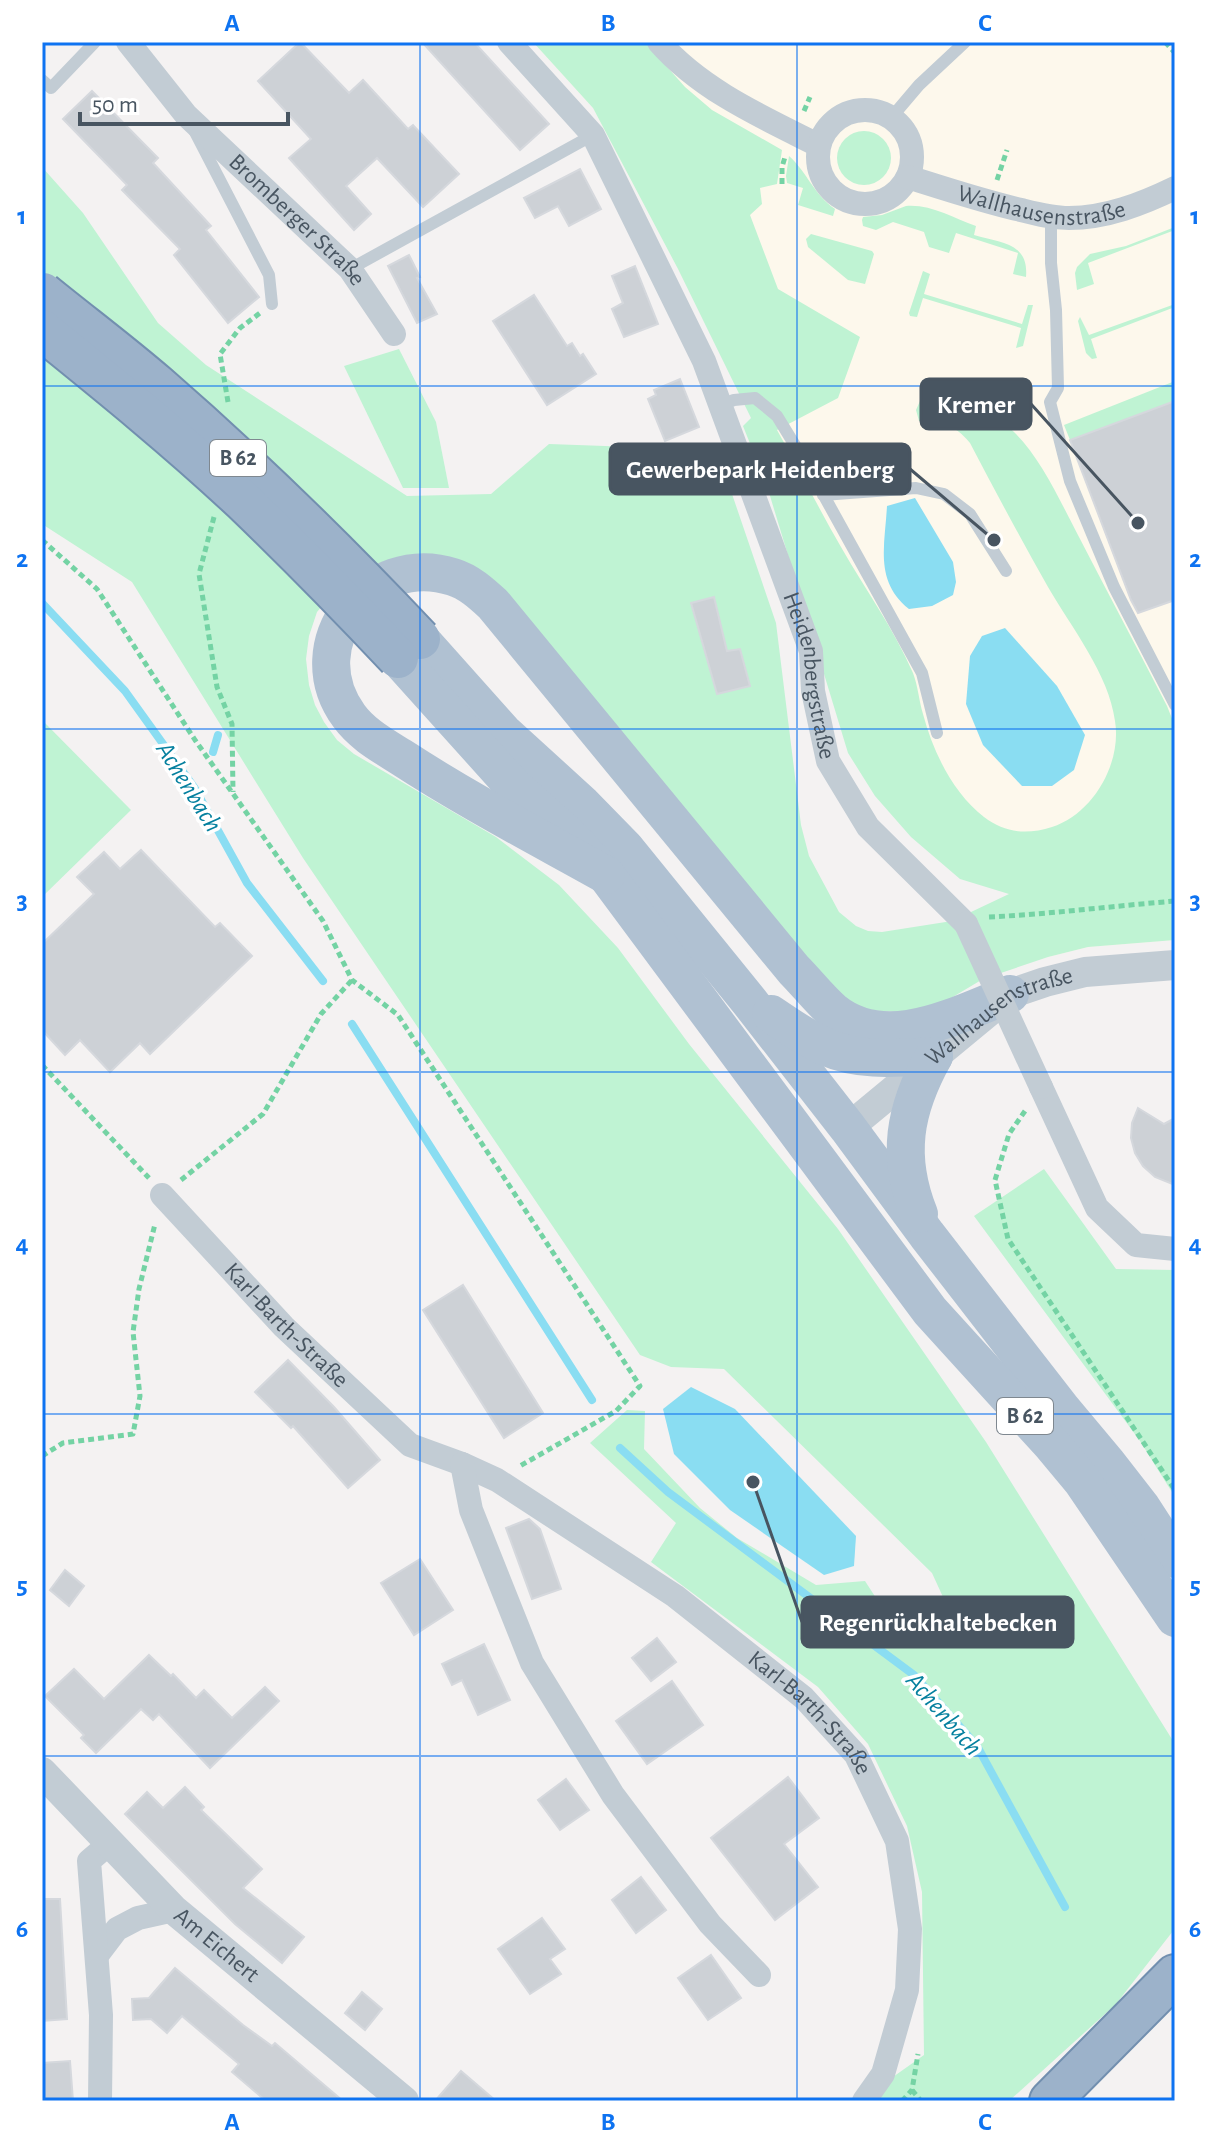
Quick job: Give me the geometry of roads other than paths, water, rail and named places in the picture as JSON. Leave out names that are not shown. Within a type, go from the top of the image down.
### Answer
[{"type":"highway","name":"B 62","points":[[42,292],[155,383],[262,479],[364,580],[409,649]]},
{"type":"highway","name":"B 62","points":[[42,330],[136,406],[242,500],[343,600],[409,649]]},
{"type":"highway","points":[[1050,2101],[1175,1975]]},
{"type":"main road","points":[[606,875],[428,775],[364,733],[348,715],[337,695],[332,672],[333,649],[339,627],[351,607],[367,591],[387,579],[410,573],[433,572],[476,588],[493,604],[794,970],[834,1012],[861,1026],[890,1031],[918,1028],[1010,994]]},
{"type":"main road","name":"B 62","points":[[409,649],[514,787],[568,835],[606,875],[930,1311],[1082,1481],[1175,1618]]},
{"type":"main road","name":"B 62","points":[[409,649],[582,804],[625,848],[749,1001],[1061,1408],[1142,1508],[1175,1559]]},
{"type":"main road","points":[[749,1001],[826,1047],[853,1056],[884,1059],[934,1056]]},
{"type":"main road","points":[[927,1235],[907,1176],[905,1145],[909,1114],[919,1084],[934,1056]]},
{"type":"main road","points":[[815,1154],[848,1128]]},
{"type":"street","name":"Bromberger Straße","points":[[128,42],[186,115],[350,269],[394,334]]},
{"type":"street","name":"Heidenbergstraße","points":[[509,42],[593,135],[704,361],[811,651],[813,691],[828,761],[868,827],[964,921],[1097,1208],[1136,1245],[1175,1249]]},
{"type":"street","points":[[659,42],[673,58],[730,100],[818,145]]},
{"type":"street","points":[[863,110],[891,118],[902,128],[909,141],[912,156],[908,177],[895,193],[883,201],[855,203],[841,198],[829,189],[817,161],[818,145],[825,131],[835,120],[863,110]]},
{"type":"street","name":"Wallhausenstraße","points":[[908,177],[991,203],[1051,217],[1072,218],[1120,210],[1175,188]]},
{"type":"street","name":"Wallhausenstraße","points":[[848,1128],[1010,994],[1085,972],[1175,965]]},
{"type":"street","name":"Karl-Barth-Straße","points":[[162,1195],[284,1327],[410,1445],[497,1480],[675,1596],[804,1698],[856,1755],[897,1841],[910,1929],[907,1990],[883,2074],[864,2101]]},
{"type":"street","points":[[462,1464],[471,1510],[532,1663],[613,1795],[710,1924],[759,1975]]},
{"type":"street","name":"Am Eichert","points":[[42,1772],[174,1910],[404,2101]]},
{"type":"street","points":[[100,2101],[101,2015],[89,1861],[110,1843]]},
{"type":"street","points":[[98,1954],[117,1929],[138,1918],[174,1910]]},
{"type":"lane","points":[[42,80],[51,88],[95,42]]},
{"type":"lane","points":[[891,118],[919,85],[965,42]]},
{"type":"lane","points":[[186,115],[269,275],[272,304]]},
{"type":"lane","points":[[350,269],[593,135]]},
{"type":"lane","points":[[1051,217],[1058,388],[1050,402],[1070,481],[1114,587],[1175,705]]},
{"type":"lane","points":[[720,405],[755,398],[777,416],[922,673],[937,733]]},
{"type":"lane","points":[[823,495],[916,488],[944,494],[970,514],[1006,571]]},
{"type":"water","points":[[915,498],[953,562],[956,582],[953,595],[932,606],[909,609],[891,587],[886,574],[884,548],[887,506]]},
{"type":"water","points":[[1005,628],[1057,686],[1085,735],[1074,770],[1052,786],[1022,786],[983,745],[966,704],[970,656],[982,636]]},
{"type":"water","points":[[691,1387],[735,1409],[856,1536],[854,1566],[824,1575],[730,1510],[674,1454],[663,1409]]},
{"type":"waterway","name":"Achenbach","points":[[42,603],[125,691],[194,787],[247,883],[323,981]]},
{"type":"waterway","points":[[213,752],[218,735]]},
{"type":"waterway","name":"Achenbach","points":[[352,1024],[592,1400]]},
{"type":"waterway","name":"Achenbach","points":[[620,1448],[668,1492],[914,1675],[977,1746],[1065,1907]]},
{"type":"place","name":"Kremer","points":[[1138,523]]},
{"type":"place","name":"Gewerbepark Heidenberg","points":[[994,540]]},
{"type":"place","name":"Regenrückhaltebecken","points":[[753,1482]]}]
